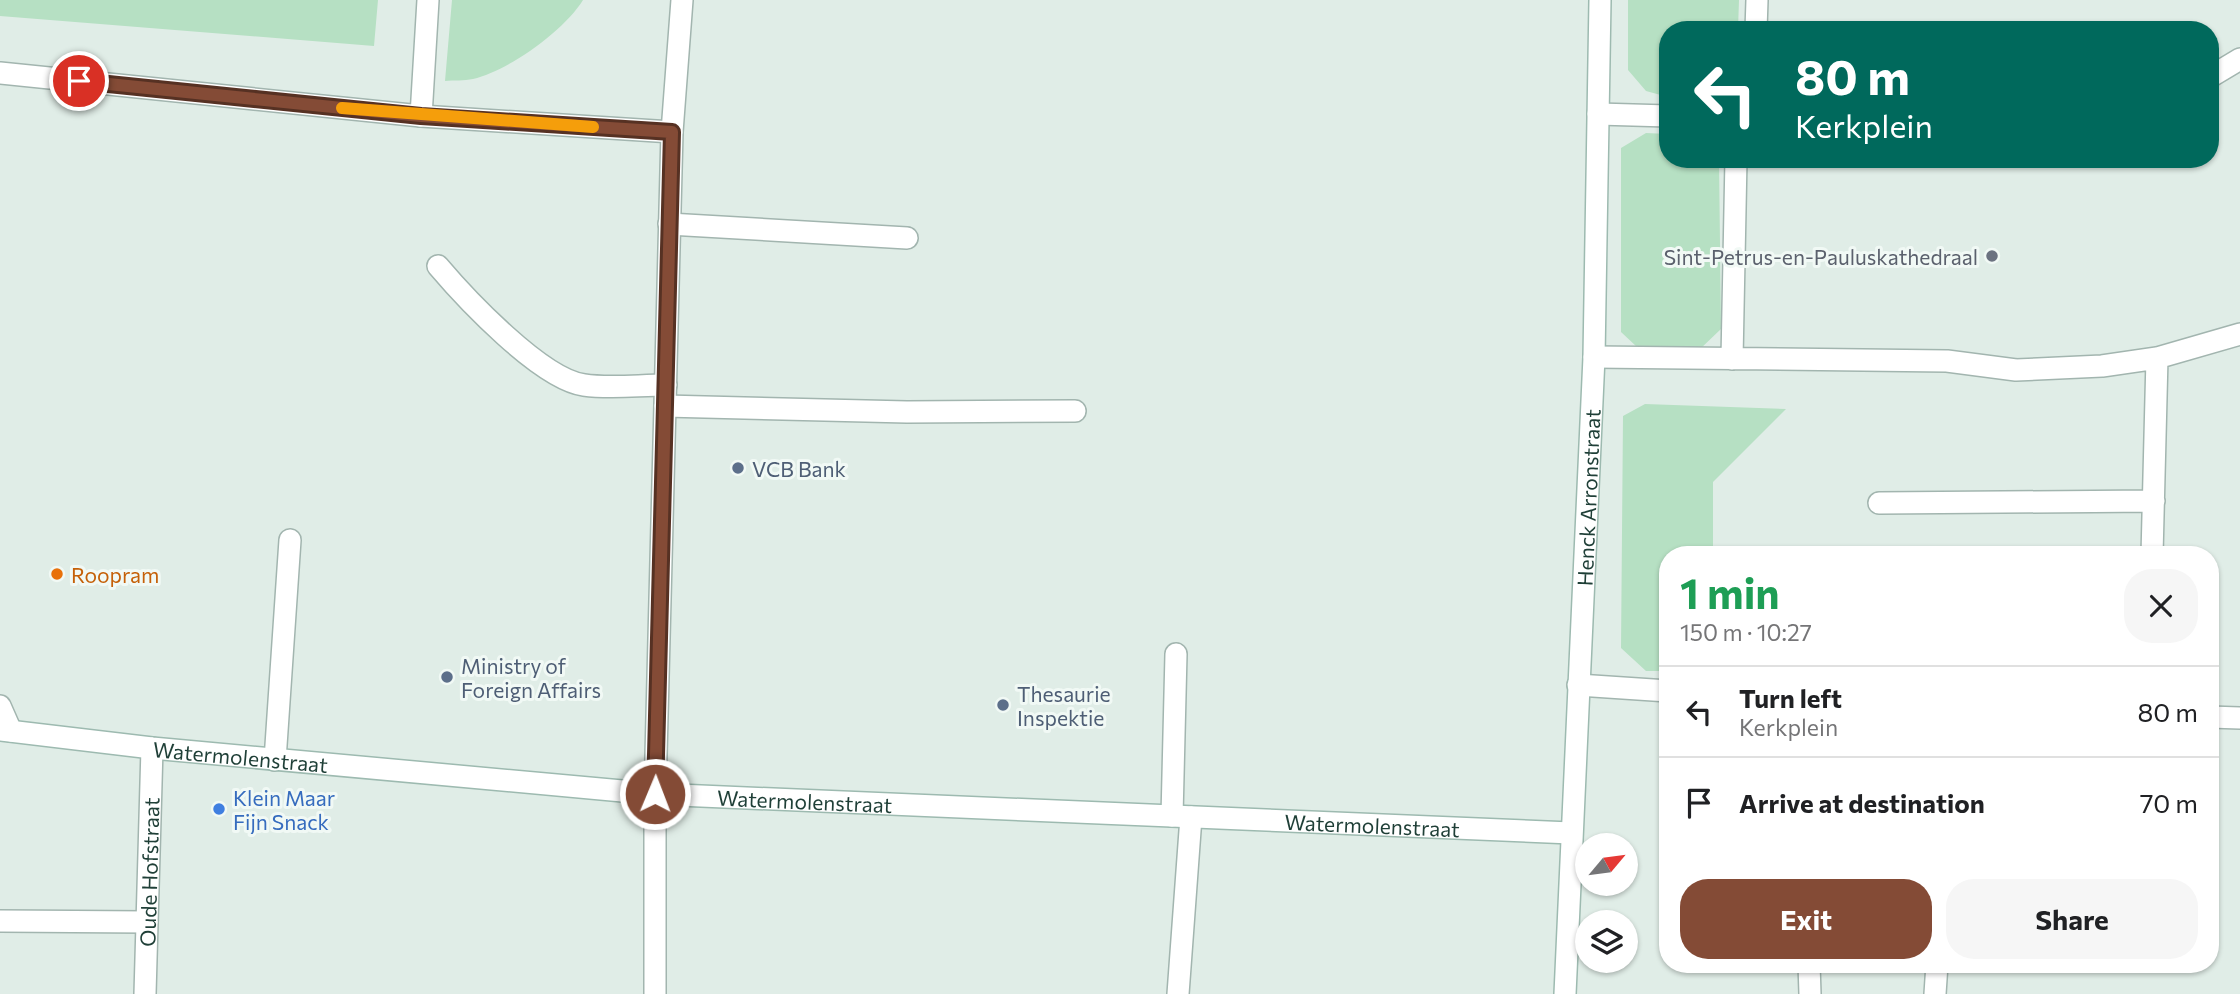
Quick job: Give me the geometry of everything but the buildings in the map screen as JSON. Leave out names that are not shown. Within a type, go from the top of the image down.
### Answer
[{"type":"main road","points":[[421,116],[428,0]]},
{"type":"main road","points":[[655,994],[655,794],[669,224],[672,132],[682,0]]},
{"type":"main road","name":"Henck Arronstraat","points":[[1565,994],[1570,833],[1594,357],[1600,0]]},
{"type":"main road","points":[[1756,21],[1757,0]]},
{"type":"main road","points":[[2219,71],[2240,59]]},
{"type":"main road","points":[[0,73],[421,116],[672,132]]},
{"type":"main road","points":[[1598,114],[1659,116]]},
{"type":"main road","points":[[1732,359],[1736,168]]},
{"type":"main road","points":[[669,224],[907,238]]},
{"type":"main road","points":[[438,266],[475,310],[557,374],[582,385],[665,396],[907,412],[1075,411]]},
{"type":"main road","points":[[1594,357],[1947,361],[2016,370],[2102,366],[2157,358],[2240,334]]},
{"type":"main road","points":[[2152,546],[2157,358]]},
{"type":"main road","points":[[1879,503],[2154,501]]},
{"type":"main road","points":[[275,760],[289,540]]},
{"type":"main road","points":[[1175,654],[1182,817],[1178,994]]},
{"type":"main road","points":[[1577,685],[1659,690]]},
{"type":"main road","points":[[0,706],[5,730]]},
{"type":"main road","points":[[2219,717],[2240,718]]},
{"type":"main road","name":"Watermolenstraat","points":[[5,730],[152,748],[655,794],[1570,833]]},
{"type":"main road","name":"Oude Hofstraat","points":[[145,994],[152,748]]},
{"type":"main road","points":[[0,921],[147,922]]},
{"type":"main road","points":[[1810,973],[1811,994]]},
{"type":"main road","points":[[1936,994],[1937,973]]},
{"type":"green space","points":[[0,0],[378,0],[374,46],[0,16]]},
{"type":"green space","points":[[452,0],[583,0],[549,37],[518,59],[487,75],[445,81]]},
{"type":"green space","points":[[1628,0],[1739,0],[1738,21],[1659,21],[1659,95],[1646,91],[1628,70]]},
{"type":"green space","points":[[1646,133],[1659,134],[1659,168],[1719,168],[1721,329],[1699,350],[1669,355],[1637,347],[1621,332],[1621,148]]},
{"type":"green space","points":[[1645,404],[1786,409],[1713,482],[1713,546],[1659,546],[1659,671],[1646,671],[1621,648],[1623,416]]},
{"type":"slow traffic","points":[[342,108],[593,127]]},
{"type":"place","name":"Sint-Petrus-en-Pauluskathedraal","points":[[1992,256]]},
{"type":"place","name":"VCB Bank","points":[[738,468]]},
{"type":"place","name":"Roopram","points":[[57,574]]},
{"type":"place","name":"Ministry of Foreign Affairs","points":[[447,677]]},
{"type":"place","name":"Thesaurie Inspektie","points":[[1003,705]]},
{"type":"place","name":"Klein Maar Fijn Snack","points":[[219,809]]},
{"type":"route","points":[[79,81],[421,116],[672,132],[655,794]]}]
